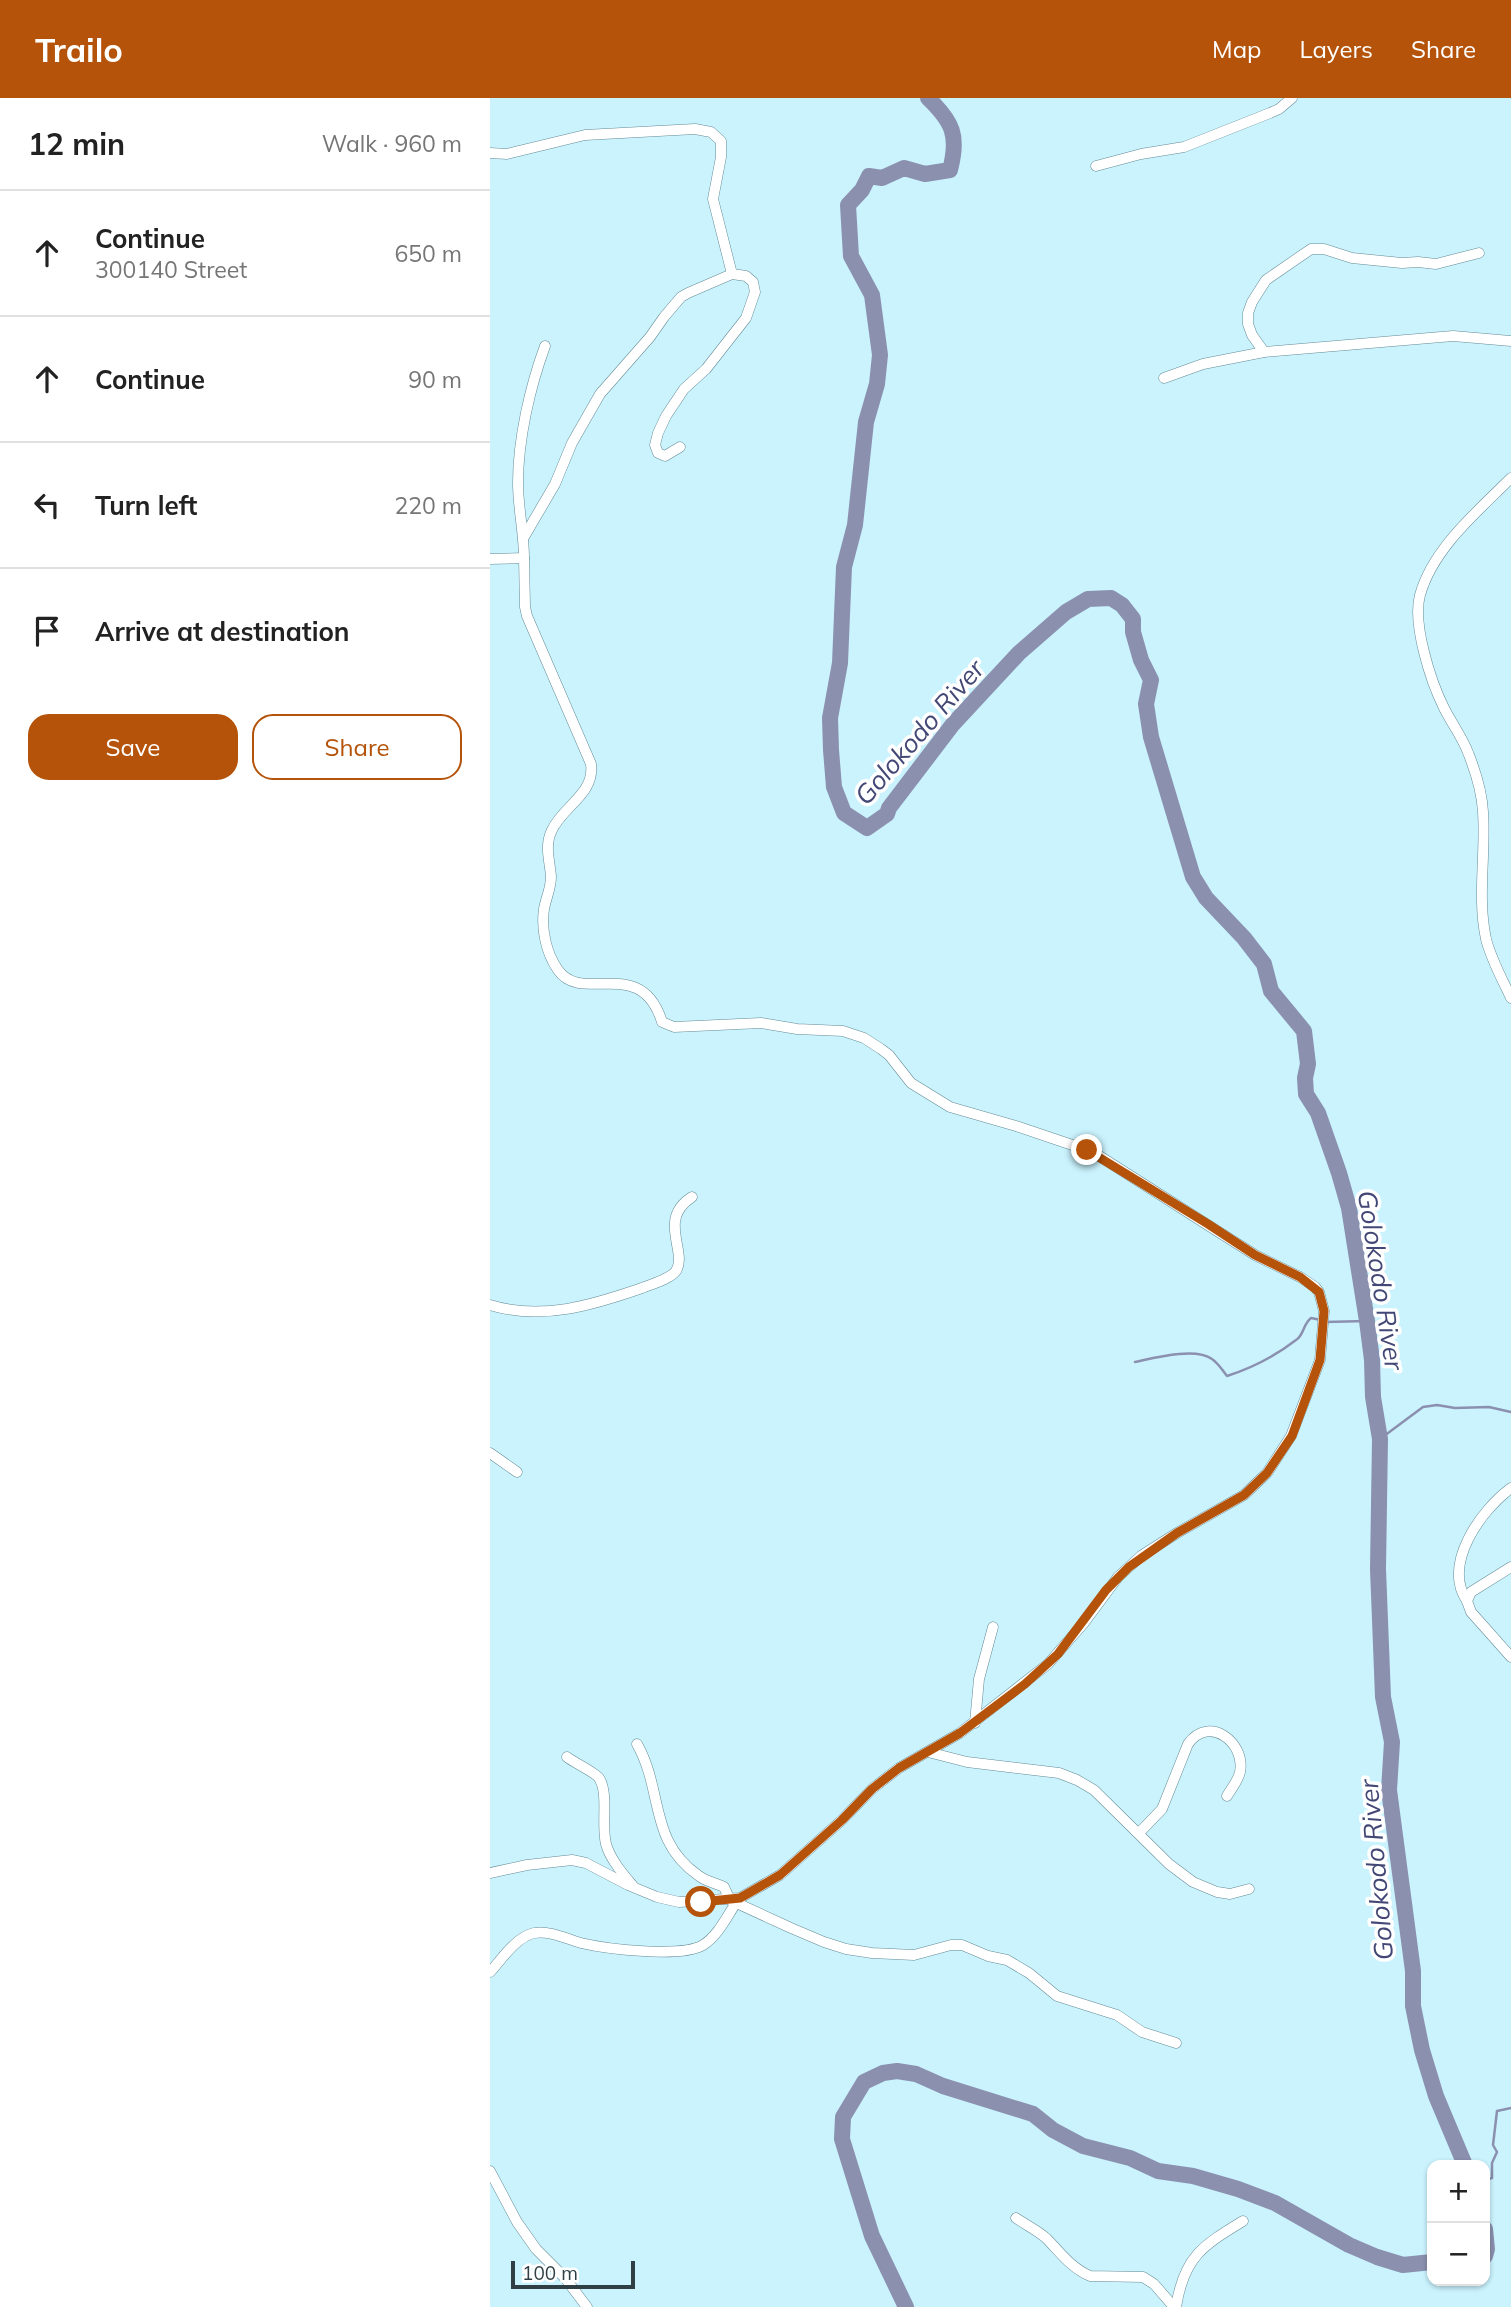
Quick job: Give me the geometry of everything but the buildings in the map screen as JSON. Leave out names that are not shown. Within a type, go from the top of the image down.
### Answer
[{"type":"street","points":[[1096,166],[1141,154],[1184,147],[1279,109],[1292,98]]},
{"type":"street","points":[[490,153],[507,154],[585,135],[695,129],[711,132],[721,141],[713,199],[732,274]]},
{"type":"street","points":[[1264,352],[1248,324],[1252,302],[1266,280],[1311,249],[1324,248],[1352,258],[1436,264],[1479,253]]},
{"type":"street","points":[[524,537],[555,484],[572,443],[600,394],[681,298],[732,274],[746,276],[753,282],[755,292],[746,318],[705,369],[684,390],[658,433],[655,445],[658,453],[665,456],[680,447]]},
{"type":"street","points":[[1164,378],[1203,364],[1264,352],[1453,336],[1511,341]]},
{"type":"street","points":[[490,1873],[527,1865],[572,1860],[586,1863],[633,1887],[679,1902],[733,1901],[780,1875],[834,1828],[872,1789],[899,1768],[975,1723],[1025,1684],[1058,1654],[1106,1590],[1129,1567],[1177,1533],[1237,1500],[1267,1473],[1292,1436],[1320,1360],[1323,1340],[1324,1311],[1319,1292],[1300,1277],[1255,1255],[1093,1152],[950,1107],[911,1083],[889,1055],[853,1034],[761,1023],[674,1027],[662,1021],[653,999],[632,986],[576,982],[559,972],[547,945],[543,920],[551,878],[548,841],[557,820],[587,788],[592,773],[586,752],[525,607],[524,537],[518,483],[520,456],[535,374],[545,346]]},
{"type":"street","points":[[1511,478],[1448,544],[1426,581],[1420,596],[1419,609],[1424,649],[1436,687],[1443,706],[1469,753],[1479,787],[1483,807],[1482,897],[1486,939],[1511,998]]},
{"type":"street","points":[[490,559],[524,558]]},
{"type":"street","points":[[490,1305],[527,1312],[562,1310],[606,1301],[674,1273],[678,1265],[677,1213],[681,1205],[692,1197]]},
{"type":"street","points":[[490,1453],[517,1472]]},
{"type":"street","points":[[1511,1488],[1493,1503],[1481,1518],[1462,1555],[1459,1578],[1462,1593],[1471,1612],[1511,1657]]},
{"type":"street","points":[[1467,1601],[1471,1592],[1511,1567]]},
{"type":"street","points":[[975,1723],[979,1679],[993,1627]]},
{"type":"street","points":[[1139,1833],[1162,1809],[1188,1744],[1193,1737],[1211,1730],[1222,1733],[1238,1751],[1240,1775],[1227,1796]]},
{"type":"street","points":[[637,1744],[647,1762],[657,1813],[665,1837],[685,1865],[710,1883],[724,1887],[733,1901],[824,1942],[846,1949],[914,1955],[951,1945],[962,1945],[1013,1963],[1057,1996],[1116,2015],[1142,2032],[1176,2043]]},
{"type":"street","points":[[928,1752],[967,1762],[1050,1772],[1077,1780],[1094,1790],[1169,1864],[1193,1882],[1217,1892],[1230,1894],[1249,1889]]},
{"type":"street","points":[[567,1757],[600,1779],[604,1800],[606,1846],[633,1887]]},
{"type":"street","points":[[490,1972],[514,1945],[532,1934],[547,1933],[600,1946],[668,1952],[694,1949],[709,1940],[733,1901]]},
{"type":"street","points":[[490,2171],[517,2222],[536,2249],[565,2278],[587,2307]]},
{"type":"street","points":[[1016,2218],[1045,2238],[1060,2255],[1083,2273],[1090,2276],[1143,2277],[1154,2284],[1175,2307]]},
{"type":"street","points":[[1175,2307],[1183,2274],[1189,2264],[1213,2239],[1243,2221]]},
{"type":"waterway","name":"Golokodo River","points":[[928,98],[952,130],[954,148],[950,170],[925,174],[904,168],[882,178],[869,176],[862,190],[848,205],[851,256],[872,295],[880,355],[877,384],[866,422],[855,525],[844,567],[840,663],[830,718],[834,787],[844,813],[867,828],[887,814],[953,724],[1019,653],[1066,612],[1088,599],[1111,598],[1122,605],[1133,619],[1133,632],[1141,660],[1151,680],[1146,704],[1151,737],[1193,877],[1206,898],[1244,938],[1264,964],[1271,991],[1304,1031],[1308,1064],[1306,1094],[1318,1113],[1349,1208],[1367,1321],[1373,1397],[1380,1439],[1378,1569],[1383,1697],[1392,1742],[1389,1790],[1413,1971],[1413,2006],[1422,2050],[1436,2096],[1463,2160]]},
{"type":"waterway","points":[[1135,1362],[1174,1354],[1195,1354],[1212,1359],[1227,1376],[1263,1361],[1288,1346],[1299,1338],[1311,1318],[1321,1320]]},
{"type":"waterway","points":[[1325,1322],[1367,1321]]},
{"type":"waterway","points":[[1380,1439],[1423,1407],[1489,1407],[1511,1412]]},
{"type":"waterway","name":"Golokodo River","points":[[906,2307],[872,2236],[842,2139],[843,2117],[864,2082],[883,2073],[897,2071],[916,2074],[943,2086],[1033,2114],[1053,2130],[1083,2146],[1130,2158],[1158,2171],[1193,2176],[1238,2189],[1275,2203],[1349,2245],[1377,2257],[1403,2265],[1427,2263]]},
{"type":"waterway","points":[[1490,2179],[1497,2152],[1493,2145],[1497,2111],[1511,2108]]},
{"type":"route","points":[[701,1902],[740,1898],[780,1875],[809,1852],[872,1789],[899,1768],[960,1733],[1025,1684],[1058,1654],[1118,1577],[1141,1556],[1244,1495],[1267,1473],[1292,1436],[1320,1360],[1324,1311],[1319,1292],[1300,1277],[1255,1255],[1087,1150]]}]
